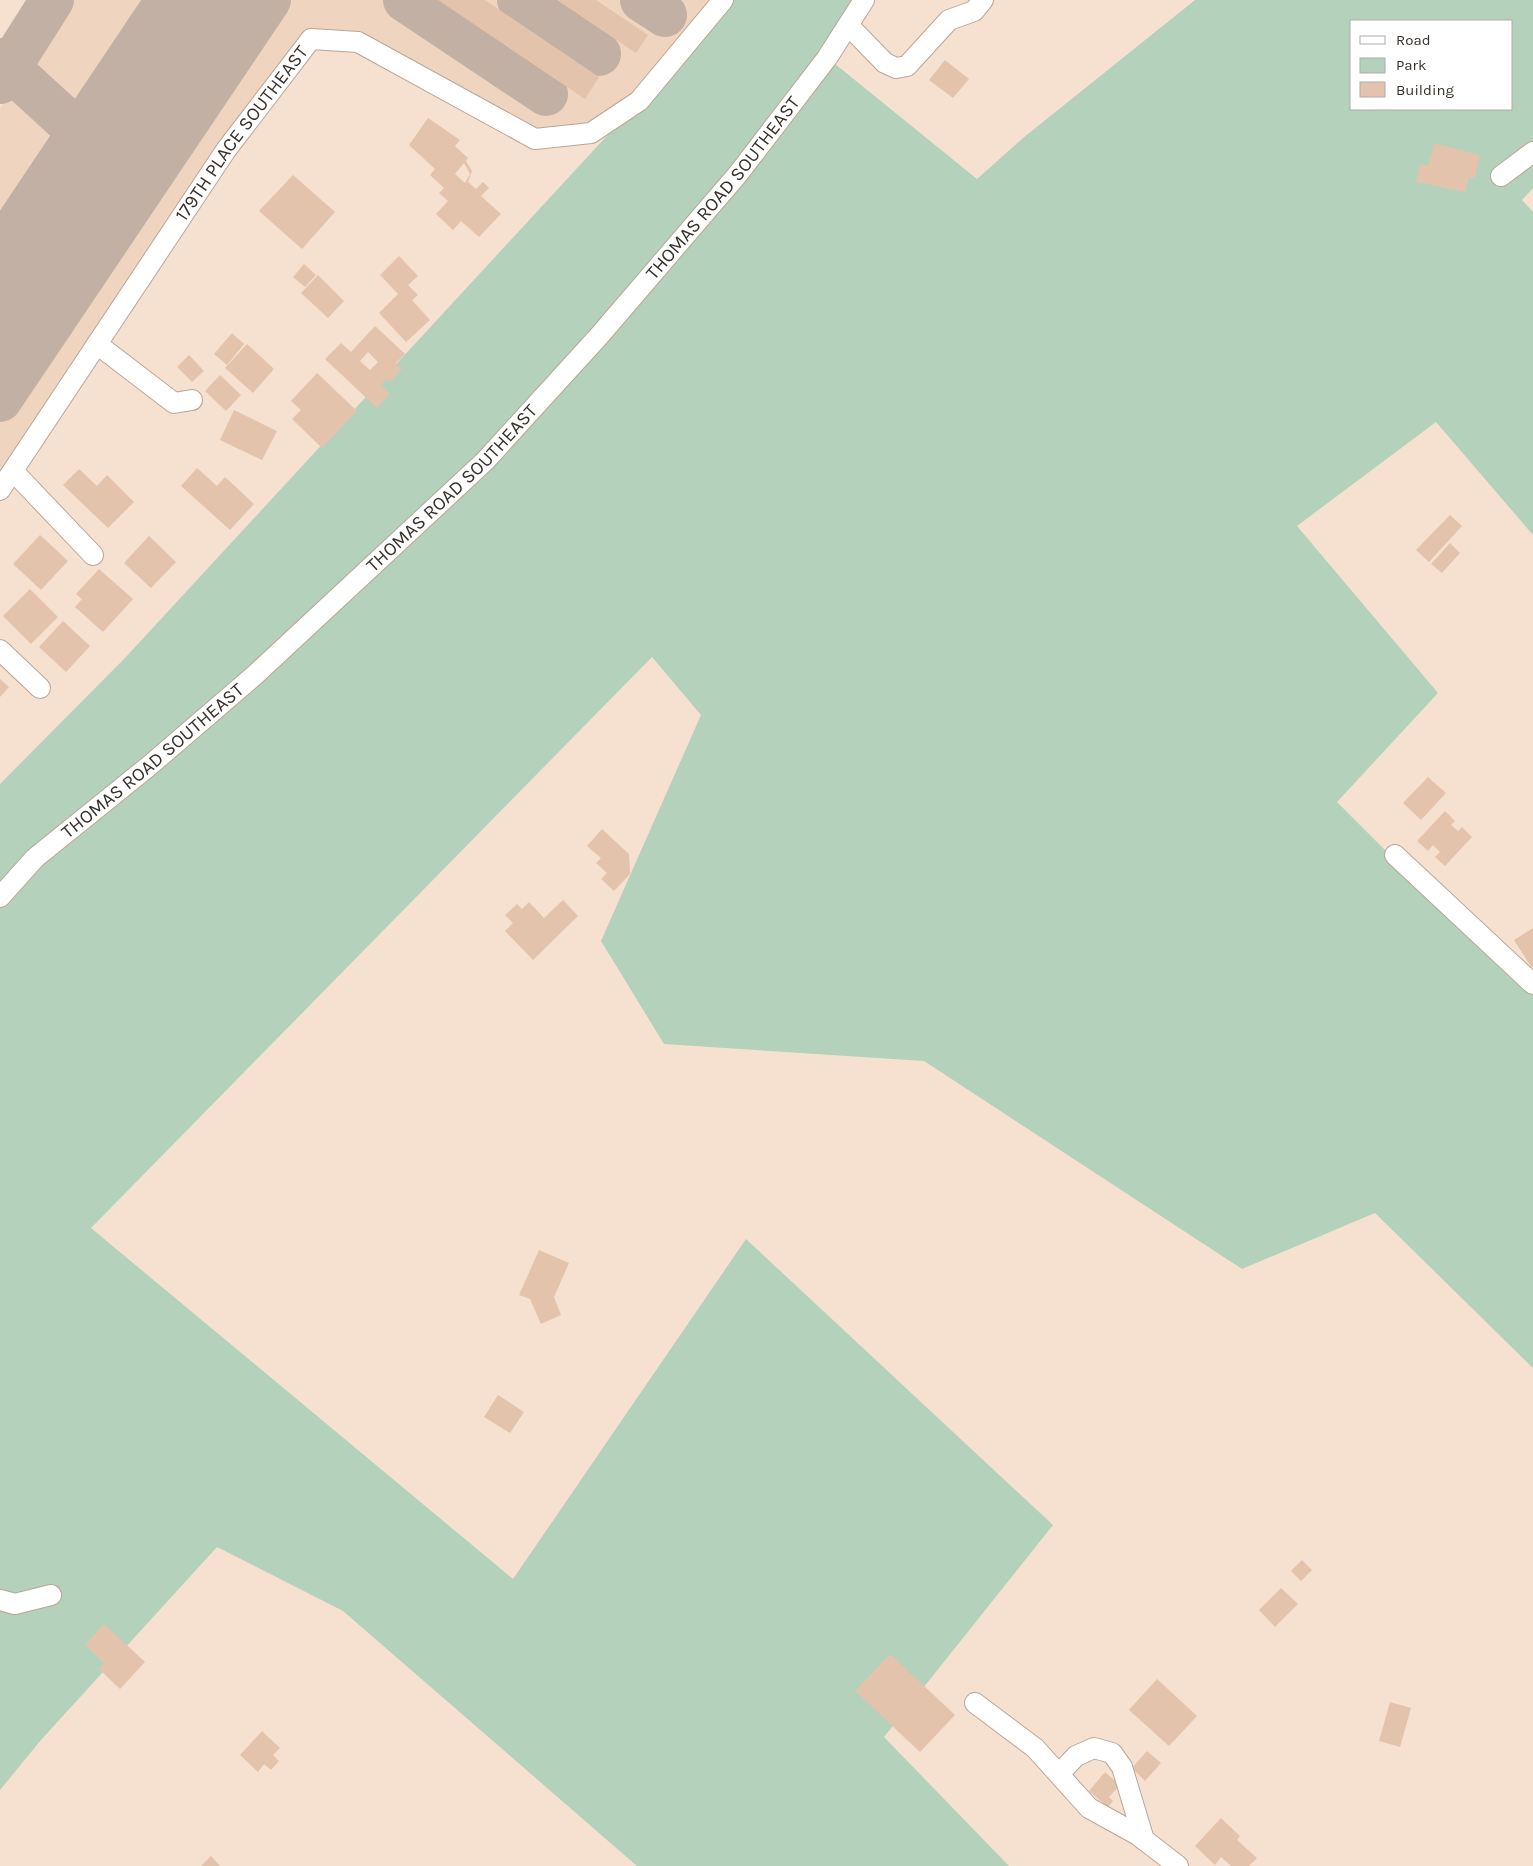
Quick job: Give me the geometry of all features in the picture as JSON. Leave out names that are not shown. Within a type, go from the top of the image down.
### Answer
[{"type":"street","name":"179TH PLACE SOUTHEAST","points":[[0,490],[226,150],[311,39],[358,42],[535,139],[591,133],[639,101],[722,0]]},
{"type":"street","name":"THOMAS ROAD SOUTHEAST","points":[[0,897],[35,858],[149,766],[256,674],[485,460],[599,336],[738,174],[849,26],[864,0]]},
{"type":"street","points":[[849,26],[885,62],[896,68],[907,66],[949,20],[974,11],[983,0]]},
{"type":"street","points":[[1501,176],[1533,152]]},
{"type":"street","points":[[97,344],[174,403],[192,400]]},
{"type":"street","points":[[13,471],[93,555]]},
{"type":"street","points":[[0,650],[40,688]]},
{"type":"street","points":[[1395,855],[1533,984]]},
{"type":"street","points":[[0,1600],[15,1604],[51,1594]]},
{"type":"street","points":[[976,1703],[1048,1760],[1089,1808],[1144,1840],[1178,1866]]},
{"type":"street","points":[[1058,1774],[1076,1756],[1094,1748],[1112,1753],[1122,1767],[1144,1840]]},
{"type":"shaded area","points":[[72,0],[723,0],[639,101],[591,133],[535,139],[358,42],[311,39],[0,490],[0,109]]},
{"type":"green space","points":[[723,0],[855,0],[824,55],[977,179],[1023,138],[1195,0],[1533,0],[1533,188],[1522,200],[1533,212],[1533,535],[1436,422],[1297,526],[1438,693],[1337,802],[1403,868],[1533,988],[1533,1368],[1375,1213],[1242,1269],[924,1061],[664,1044],[601,941],[701,715],[652,657],[91,1228],[513,1579],[746,1239],[1053,1525],[884,1737],[1009,1866],[637,1866],[343,1611],[217,1547],[41,1740],[0,1790],[0,784],[125,658],[639,101]]},
{"type":"building","points":[[438,0],[485,0],[599,77],[585,99]]},
{"type":"building","points":[[557,0],[596,0],[648,35],[636,53]]},
{"type":"building","points":[[945,60],[969,79],[953,98],[929,80]]},
{"type":"building","points":[[428,118],[460,140],[455,146],[468,158],[466,161],[472,171],[468,182],[476,189],[483,182],[489,188],[481,196],[501,214],[479,237],[461,221],[453,230],[436,214],[448,201],[439,193],[444,188],[430,175],[435,169],[409,145]],"holes":[[[464,163],[470,174],[465,183],[455,174]]]},
{"type":"building","points":[[1434,143],[1480,155],[1475,178],[1469,177],[1465,192],[1416,182],[1420,164],[1428,166]]},
{"type":"building","points":[[293,175],[335,212],[302,249],[259,211]]},
{"type":"building","points":[[399,256],[418,276],[408,285],[418,295],[412,300],[430,320],[406,342],[379,313],[398,294],[380,275]]},
{"type":"building","points":[[304,264],[316,275],[305,287],[293,277]]},
{"type":"building","points":[[318,275],[344,301],[328,318],[301,293]]},
{"type":"building","points":[[375,326],[405,354],[396,363],[402,369],[390,382],[386,379],[381,385],[390,394],[377,408],[325,359],[341,343],[351,352]],"holes":[[[368,352],[378,362],[370,370],[360,361]]]},
{"type":"building","points":[[232,333],[244,344],[227,365],[214,354]]},
{"type":"building","points":[[247,344],[274,369],[253,393],[225,368]]},
{"type":"building","points":[[189,355],[204,371],[192,382],[177,367]]},
{"type":"building","points":[[317,373],[357,411],[322,448],[292,419],[301,410],[291,401]]},
{"type":"building","points":[[220,375],[241,395],[226,411],[205,391]]},
{"type":"building","points":[[234,410],[277,431],[262,460],[220,440]]},
{"type":"building","points":[[197,468],[217,486],[225,477],[254,504],[230,530],[181,486]]},
{"type":"building","points":[[79,469],[97,486],[107,475],[134,502],[108,528],[63,485]]},
{"type":"building","points":[[1450,515],[1462,526],[1429,562],[1416,550]]},
{"type":"building","points":[[40,535],[68,561],[41,590],[13,564]]},
{"type":"building","points":[[149,536],[176,562],[151,588],[124,563]]},
{"type":"building","points":[[1450,543],[1460,553],[1442,573],[1431,564]]},
{"type":"building","points":[[99,569],[133,599],[103,632],[75,607],[82,599],[76,594]]},
{"type":"building","points":[[30,589],[58,617],[31,644],[3,616]]},
{"type":"building","points":[[63,621],[90,646],[66,672],[39,647]]},
{"type":"building","points":[[0,679],[9,687],[0,697]]},
{"type":"building","points":[[1428,777],[1446,793],[1421,820],[1403,803]]},
{"type":"building","points":[[1445,811],[1455,821],[1451,825],[1458,831],[1462,827],[1472,837],[1445,866],[1435,857],[1440,852],[1433,845],[1428,851],[1417,841]]},
{"type":"building","points":[[602,829],[629,854],[630,874],[614,891],[601,879],[607,873],[596,863],[601,858],[587,846]]},
{"type":"building","points":[[563,900],[578,916],[533,960],[505,931],[513,923],[505,915],[517,904],[522,909],[529,902],[544,918]]},
{"type":"building","points":[[1533,928],[1533,967],[1532,968],[1514,940]]},
{"type":"building","points":[[539,1250],[569,1263],[554,1297],[561,1315],[541,1324],[530,1299],[519,1295]]},
{"type":"building","points":[[498,1395],[524,1412],[510,1433],[484,1417]]},
{"type":"building","points":[[1302,1560],[1312,1570],[1301,1581],[1291,1571]]},
{"type":"building","points":[[1281,1588],[1298,1604],[1275,1627],[1259,1610]]},
{"type":"building","points":[[104,1624],[145,1662],[120,1689],[99,1669],[104,1663],[85,1645]]},
{"type":"building","points":[[890,1654],[955,1715],[920,1752],[855,1691]]},
{"type":"building","points":[[1157,1679],[1197,1716],[1169,1746],[1129,1710]]},
{"type":"building","points":[[1390,1702],[1411,1708],[1400,1747],[1379,1741]]},
{"type":"building","points":[[262,1731],[280,1748],[273,1755],[279,1761],[271,1770],[264,1764],[258,1772],[240,1755]]},
{"type":"building","points":[[1147,1751],[1161,1763],[1145,1781],[1132,1768]]},
{"type":"building","points":[[1105,1772],[1120,1785],[1109,1797],[1113,1801],[1108,1807],[1089,1791]]},
{"type":"building","points":[[1221,1818],[1240,1836],[1237,1840],[1257,1858],[1249,1866],[1231,1866],[1221,1857],[1215,1865],[1195,1846]]},
{"type":"building","points":[[211,1856],[220,1866],[201,1866]]},
{"type":"taxiway","points":[[0,82],[52,0]]},
{"type":"taxiway","points":[[198,15],[243,0]]},
{"type":"taxiway","points":[[0,400],[269,0]]},
{"type":"taxiway","points":[[405,0],[546,94]]},
{"type":"taxiway","points":[[519,0],[599,54]]},
{"type":"taxiway","points":[[642,0],[665,15]]},
{"type":"taxiway","points":[[0,60],[104,155]]},
{"type":"runway","points":[[0,310],[208,0]]}]
